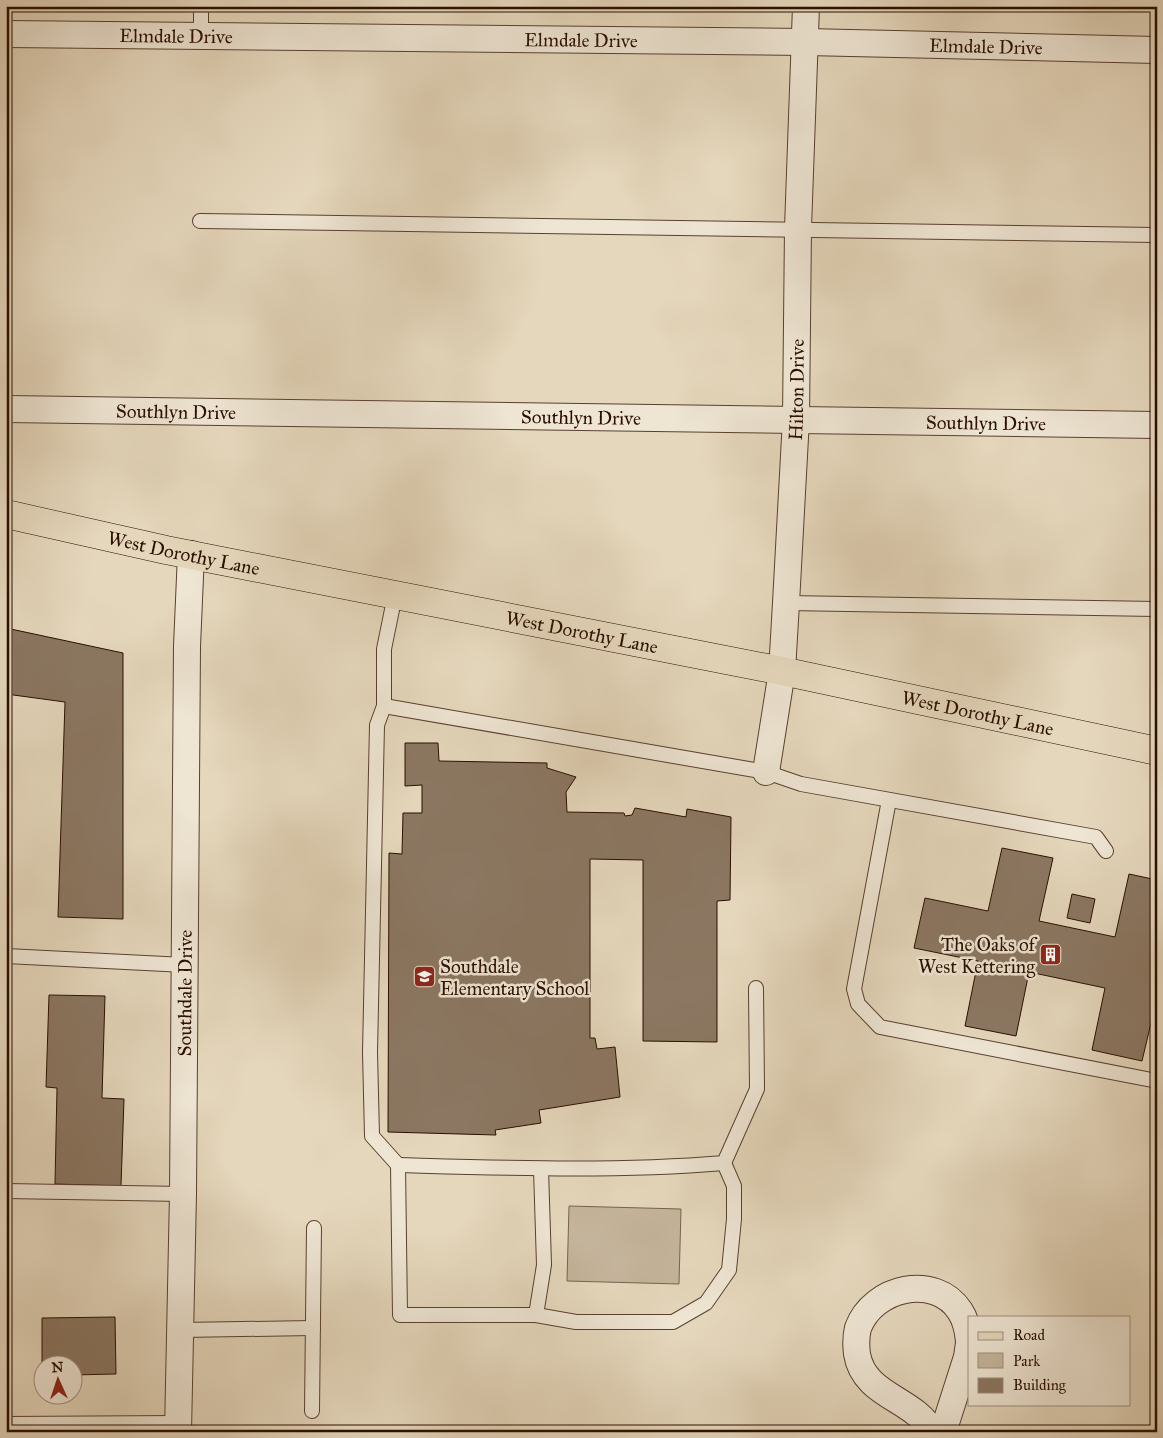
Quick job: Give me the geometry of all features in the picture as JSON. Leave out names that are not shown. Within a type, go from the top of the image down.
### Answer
[{"type":"main road","name":"West Dorothy Lane","points":[[6,514],[191,554],[782,672],[1157,751]]},
{"type":"street","name":"Hilton Drive","points":[[766,772],[782,672],[796,418],[798,228],[806,6]]},
{"type":"street","name":"Elmdale Drive","points":[[6,34],[806,42],[1157,50]]},
{"type":"street","name":"Southlyn Drive","points":[[6,410],[796,418],[1157,425]]},
{"type":"street","name":"Southdale Drive","points":[[178,1431],[183,1194],[187,646],[191,554]]},
{"type":"street","points":[[932,1432],[918,1414],[877,1388],[865,1376],[858,1361],[856,1345],[858,1328],[866,1314],[881,1298],[903,1289],[919,1288],[935,1291],[949,1299],[960,1311],[967,1326],[968,1334]]},
{"type":"street","points":[[943,1432],[968,1350]]},
{"type":"street","points":[[6,1430],[178,1431]]},
{"type":"lane","points":[[201,6],[202,35]]},
{"type":"lane","points":[[200,221],[798,228],[1157,235]]},
{"type":"lane","points":[[395,595],[384,649],[384,706],[377,724],[370,1052],[372,1136],[398,1165],[400,1315],[536,1316],[576,1322],[673,1322],[706,1303],[729,1270],[734,1220],[734,1186],[724,1163],[757,1089],[756,988]]},
{"type":"lane","points":[[786,603],[1157,609]]},
{"type":"lane","points":[[384,706],[766,772],[801,784],[1096,837],[1106,851]]},
{"type":"lane","points":[[889,800],[854,989],[858,1004],[880,1027],[1157,1081]]},
{"type":"lane","points":[[6,956],[185,965]]},
{"type":"lane","points":[[398,1165],[541,1169],[664,1168],[724,1163]]},
{"type":"lane","points":[[536,1316],[544,1265],[541,1169]]},
{"type":"lane","points":[[6,1191],[183,1194]]},
{"type":"lane","points":[[312,1411],[314,1228]]},
{"type":"lane","points":[[181,1330],[313,1328]]},
{"type":"green space","points":[[569,1206],[681,1209],[679,1284],[567,1281]]},
{"type":"building","points":[[6,628],[123,653],[123,919],[58,917],[65,702],[6,694]]},
{"type":"building","name":"Southdale Elementary School","points":[[405,743],[438,743],[439,761],[547,763],[547,768],[576,777],[566,792],[567,812],[624,813],[625,816],[632,815],[635,808],[686,817],[687,809],[731,817],[730,900],[717,901],[717,1042],[643,1041],[643,860],[590,859],[590,1038],[595,1038],[597,1049],[615,1047],[620,1097],[539,1110],[541,1123],[495,1130],[496,1135],[388,1132],[389,853],[402,854],[403,813],[422,813],[422,785],[405,786]]},
{"type":"building","name":"The Oaks of West Kettering","points":[[1002,848],[1053,858],[1039,921],[1115,937],[1129,874],[1157,880],[1157,998],[1142,1061],[1092,1050],[1105,988],[1029,972],[1016,1036],[965,1026],[978,961],[914,948],[925,898],[988,911]]},
{"type":"building","points":[[1072,894],[1095,899],[1090,923],[1067,918]]},
{"type":"building","points":[[49,995],[105,996],[102,1098],[124,1099],[121,1186],[55,1184],[57,1088],[46,1087]]},
{"type":"building","points":[[115,1317],[116,1374],[82,1375],[82,1356],[42,1356],[42,1318]]},
{"type":"place","name":"The Oaks of West Kettering","points":[[1051,955]]},
{"type":"place","name":"Southdale Elementary School","points":[[424,977]]}]
